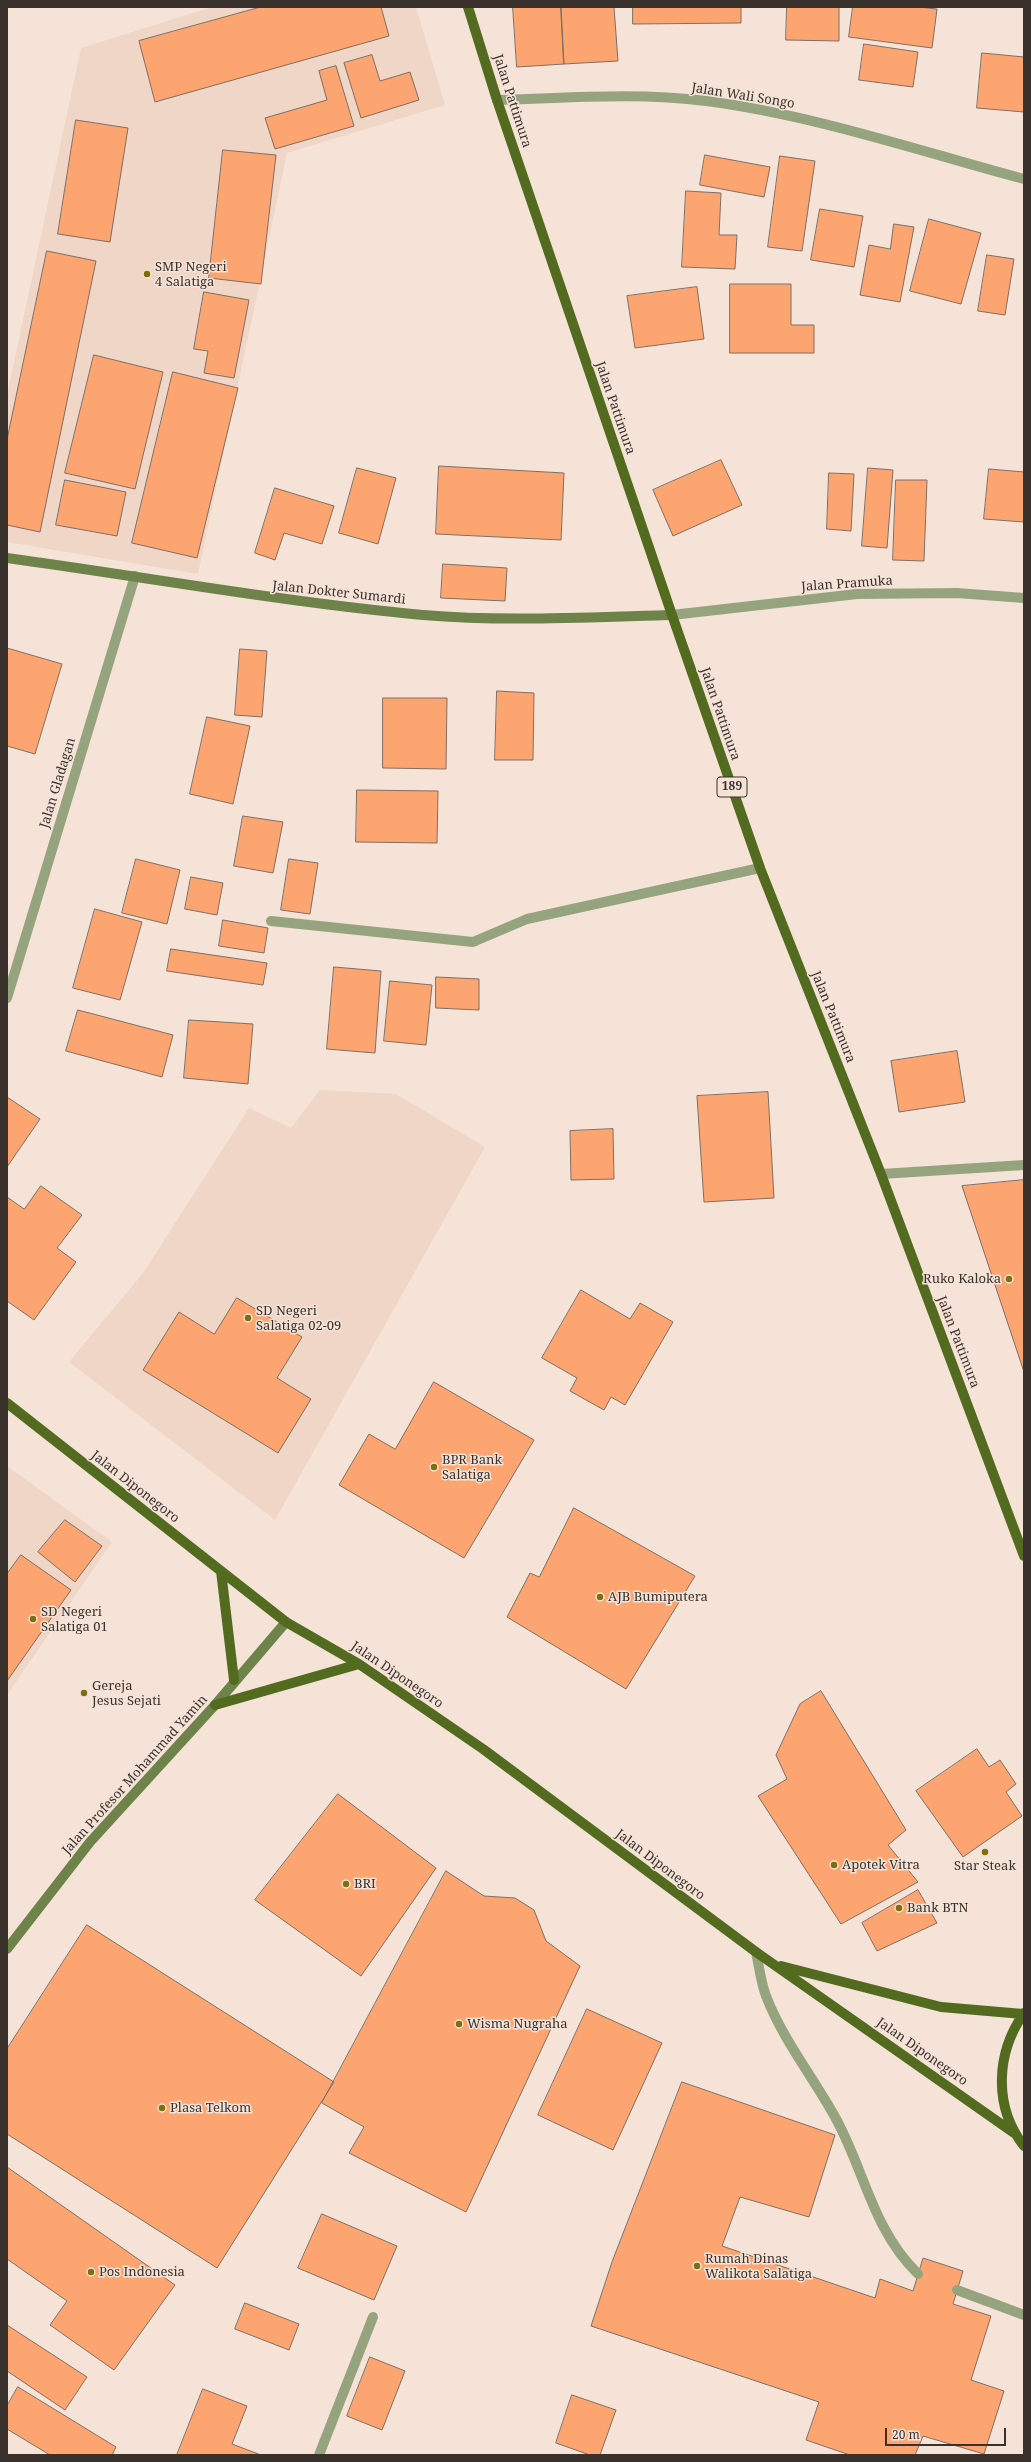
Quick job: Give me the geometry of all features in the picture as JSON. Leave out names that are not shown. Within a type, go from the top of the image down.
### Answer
[{"type":"main road","name":"Jalan Pattimura","points":[[468,7],[497,100],[672,615],[760,868],[881,1174],[1024,1556]]},
{"type":"main road","name":"Jalan Diponegoro","points":[[7,1403],[286,1622],[358,1664],[483,1749],[756,1952],[1014,2134]]},
{"type":"main road","points":[[221,1571],[234,1680]]},
{"type":"main road","points":[[215,1705],[358,1664]]},
{"type":"main road","name":"Jalan Diponegoro","points":[[776,1965],[941,2006],[1024,2013]]},
{"type":"main road","points":[[1024,2013],[1008,2041],[1001,2072],[1003,2104],[1014,2134],[1024,2146]]},
{"type":"street","name":"Jalan Wali Songo","points":[[497,100],[606,96],[720,103],[779,112],[1024,179]]},
{"type":"street","name":"Jalan Dokter Sumardi","points":[[7,558],[134,576],[271,599],[425,615],[529,618],[672,615]]},
{"type":"street","name":"Jalan Gladagan","points":[[7,998],[134,576]]},
{"type":"street","name":"Jalan Pramuka","points":[[672,615],[858,594],[957,593],[1024,598]]},
{"type":"street","points":[[271,921],[473,942],[527,919],[760,868]]},
{"type":"street","points":[[881,1174],[1024,1165]]},
{"type":"street","name":"Jalan Profesor Mohammad Yamin","points":[[7,1949],[90,1842],[215,1705],[234,1680],[286,1622]]},
{"type":"street","points":[[756,1952],[766,1996],[782,2031],[835,2117],[851,2150],[879,2222],[902,2258],[918,2274]]},
{"type":"street","points":[[957,2290],[1024,2315]]},
{"type":"street","points":[[319,2455],[373,2317]]},
{"type":"shaded area","name":"SMP Negeri 4 Salatiga","points":[[212,7],[416,7],[445,105],[287,153],[198,574],[7,542],[7,395],[81,48]]},
{"type":"shaded area","name":"SD Negeri Salatiga 02-09","points":[[320,1090],[396,1094],[485,1147],[275,1520],[69,1362],[143,1273],[249,1108],[291,1128]]},
{"type":"shaded area","name":"SD Negeri Salatiga 01","points":[[7,1466],[112,1542],[7,1695]]},
{"type":"building","points":[[261,7],[381,7],[389,36],[155,102],[139,41]]},
{"type":"building","points":[[513,7],[561,7],[564,64],[517,67]]},
{"type":"building","points":[[561,7],[614,7],[618,61],[564,64]]},
{"type":"building","points":[[633,7],[741,7],[741,23],[633,24]]},
{"type":"building","points":[[787,7],[839,7],[839,41],[786,40]]},
{"type":"building","points":[[853,7],[918,7],[937,9],[932,48],[849,37]]},
{"type":"building","points":[[864,44],[918,52],[913,87],[859,80]]},
{"type":"building","points":[[982,53],[1024,57],[1024,112],[977,108]]},
{"type":"building","points":[[372,55],[380,81],[410,72],[419,100],[361,118],[344,63]]},
{"type":"building","points":[[336,66],[354,126],[275,149],[265,118],[327,100],[319,71]]},
{"type":"building","points":[[76,120],[128,128],[110,242],[58,234]]},
{"type":"building","points":[[223,150],[276,155],[261,284],[209,278]]},
{"type":"building","points":[[705,155],[770,167],[764,197],[700,185]]},
{"type":"building","points":[[780,156],[815,161],[802,251],[768,247]]},
{"type":"building","points":[[686,191],[721,193],[719,235],[737,235],[735,269],[682,267]]},
{"type":"building","points":[[820,209],[863,216],[854,267],[811,260]]},
{"type":"building","points":[[929,219],[981,233],[961,304],[910,291]]},
{"type":"building","points":[[894,224],[914,227],[900,302],[860,295],[869,245],[890,249]]},
{"type":"building","points":[[47,251],[96,261],[40,532],[7,525],[7,440]]},
{"type":"building","points":[[987,255],[1014,259],[1005,315],[978,311]]},
{"type":"building","points":[[730,284],[791,284],[791,325],[814,325],[814,353],[730,353]]},
{"type":"building","points":[[697,287],[704,339],[635,348],[627,296]]},
{"type":"building","points":[[204,292],[249,300],[234,378],[204,373],[208,351],[194,349]]},
{"type":"building","points":[[94,355],[163,372],[135,489],[65,473]]},
{"type":"building","points":[[173,372],[238,388],[197,558],[132,543]]},
{"type":"building","points":[[721,460],[742,505],[673,536],[653,490]]},
{"type":"building","points":[[439,466],[564,473],[561,540],[436,534]]},
{"type":"building","points":[[357,468],[396,478],[378,544],[339,533]]},
{"type":"building","points":[[868,468],[893,470],[887,548],[862,546]]},
{"type":"building","points":[[989,469],[1024,472],[1024,522],[984,519]]},
{"type":"building","points":[[829,473],[854,474],[851,531],[827,529]]},
{"type":"building","points":[[65,480],[126,492],[117,536],[56,525]]},
{"type":"building","points":[[896,480],[927,480],[924,561],[893,560]]},
{"type":"building","points":[[275,488],[334,506],[322,544],[284,533],[275,560],[255,553]]},
{"type":"building","points":[[443,564],[507,568],[505,601],[441,598]]},
{"type":"building","points":[[7,648],[62,664],[35,754],[7,746]]},
{"type":"building","points":[[240,649],[267,651],[262,717],[235,715]]},
{"type":"building","points":[[497,691],[534,693],[533,760],[495,760]]},
{"type":"building","points":[[383,698],[447,698],[446,769],[383,768]]},
{"type":"building","points":[[207,717],[250,726],[233,804],[190,794]]},
{"type":"building","points":[[357,790],[438,791],[437,843],[356,842]]},
{"type":"building","points":[[243,816],[283,822],[273,873],[234,866]]},
{"type":"building","points":[[136,859],[180,870],[167,924],[122,913]]},
{"type":"building","points":[[289,859],[318,863],[310,914],[281,910]]},
{"type":"building","points":[[191,877],[223,883],[217,915],[185,909]]},
{"type":"building","points":[[95,909],[142,922],[120,1000],[73,988]]},
{"type":"building","points":[[223,920],[268,928],[264,953],[219,946]]},
{"type":"building","points":[[171,949],[267,963],[263,985],[167,971]]},
{"type":"building","points":[[334,967],[381,971],[375,1053],[327,1049]]},
{"type":"building","points":[[436,977],[479,979],[479,1010],[436,1008]]},
{"type":"building","points":[[390,981],[432,985],[426,1045],[384,1041]]},
{"type":"building","points":[[78,1010],[173,1035],[162,1077],[66,1051]]},
{"type":"building","points":[[189,1020],[253,1024],[248,1084],[184,1078]]},
{"type":"building","points":[[957,1051],[965,1102],[899,1112],[891,1061]]},
{"type":"building","points":[[768,1092],[774,1198],[704,1202],[697,1096]]},
{"type":"building","points":[[7,1097],[40,1119],[7,1167]]},
{"type":"building","points":[[613,1129],[614,1179],[571,1180],[570,1131]]},
{"type":"building","name":"Ruko Kaloka","points":[[1024,1180],[1024,1372],[962,1186]]},
{"type":"building","points":[[41,1186],[82,1215],[57,1248],[76,1262],[34,1320],[7,1301],[7,1197],[24,1209]]},
{"type":"building","points":[[581,1290],[630,1319],[640,1303],[673,1322],[625,1405],[611,1397],[604,1410],[570,1391],[577,1378],[542,1358]]},
{"type":"building","points":[[237,1298],[302,1337],[277,1378],[311,1399],[278,1453],[143,1370],[179,1312],[214,1334]]},
{"type":"building","name":"BPR Bank Salatiga","points":[[434,1382],[534,1440],[464,1558],[339,1485],[369,1434],[395,1449]]},
{"type":"building","name":"AJB Bumiputera","points":[[574,1508],[695,1576],[626,1689],[507,1617],[530,1573],[539,1577]]},
{"type":"building","points":[[65,1520],[102,1546],[75,1582],[38,1552]]},
{"type":"building","points":[[21,1555],[71,1590],[7,1681],[7,1574]]},
{"type":"building","points":[[821,1691],[906,1830],[888,1845],[918,1882],[841,1924],[758,1796],[787,1779],[776,1755],[800,1704]]},
{"type":"building","points":[[977,1749],[989,1767],[1000,1760],[1016,1784],[1006,1792],[1022,1816],[963,1857],[916,1791]]},
{"type":"building","name":"BRI","points":[[338,1794],[436,1868],[361,1976],[255,1900]]},
{"type":"building","name":"Wisma Nugraha","points":[[446,1871],[484,1896],[515,1898],[534,1910],[546,1941],[580,1966],[466,2212],[349,2153],[364,2127],[322,2103]]},
{"type":"building","points":[[918,1890],[937,1923],[877,1951],[862,1923]]},
{"type":"building","name":"Plasa Telkom","points":[[87,1925],[334,2082],[217,2268],[7,2134],[7,2049]]},
{"type":"building","points":[[587,2009],[662,2043],[613,2150],[538,2115]]},
{"type":"building","name":"Rumah Dinas Walikota Salatiga","points":[[682,2082],[835,2135],[809,2217],[740,2197],[722,2246],[875,2298],[880,2279],[913,2291],[923,2258],[963,2271],[953,2304],[991,2316],[971,2380],[1004,2391],[984,2454],[923,2436],[915,2455],[850,2455],[806,2440],[819,2402],[591,2326],[612,2262]]},
{"type":"building","name":"Pos Indonesia","points":[[7,2167],[175,2285],[114,2370],[50,2325],[67,2301],[7,2259]]},
{"type":"building","points":[[322,2214],[397,2246],[374,2300],[298,2268]]},
{"type":"building","points":[[245,2303],[299,2324],[289,2350],[235,2329]]},
{"type":"building","points":[[7,2325],[87,2377],[65,2410],[7,2371]]},
{"type":"building","points":[[370,2357],[405,2371],[382,2430],[347,2416]]},
{"type":"building","points":[[18,2387],[116,2447],[112,2455],[50,2455],[7,2429],[7,2406]]},
{"type":"building","points":[[203,2389],[247,2406],[232,2444],[261,2455],[177,2455]]},
{"type":"building","points":[[572,2395],[616,2410],[600,2455],[590,2455],[556,2443]]},
{"type":"place","name":"SMP Negeri 4 Salatiga","points":[[147,274]]},
{"type":"place","name":"Ruko Kaloka","points":[[1009,1279]]},
{"type":"place","name":"SD Negeri Salatiga 02-09","points":[[248,1318]]},
{"type":"place","name":"BPR Bank Salatiga","points":[[434,1467]]},
{"type":"place","name":"AJB Bumiputera","points":[[600,1597]]},
{"type":"place","name":"SD Negeri Salatiga 01","points":[[33,1619]]},
{"type":"place","name":"Gereja Jesus Sejati","points":[[84,1693]]},
{"type":"place","name":"Star Steak","points":[[985,1852]]},
{"type":"place","name":"Apotek Vitra","points":[[834,1865]]},
{"type":"place","name":"BRI","points":[[346,1884]]},
{"type":"place","name":"Bank BTN","points":[[899,1908]]},
{"type":"place","name":"Wisma Nugraha","points":[[459,2024]]},
{"type":"place","name":"Plasa Telkom","points":[[162,2108]]},
{"type":"place","name":"Rumah Dinas Walikota Salatiga","points":[[697,2266]]},
{"type":"place","name":"Pos Indonesia","points":[[91,2272]]}]
